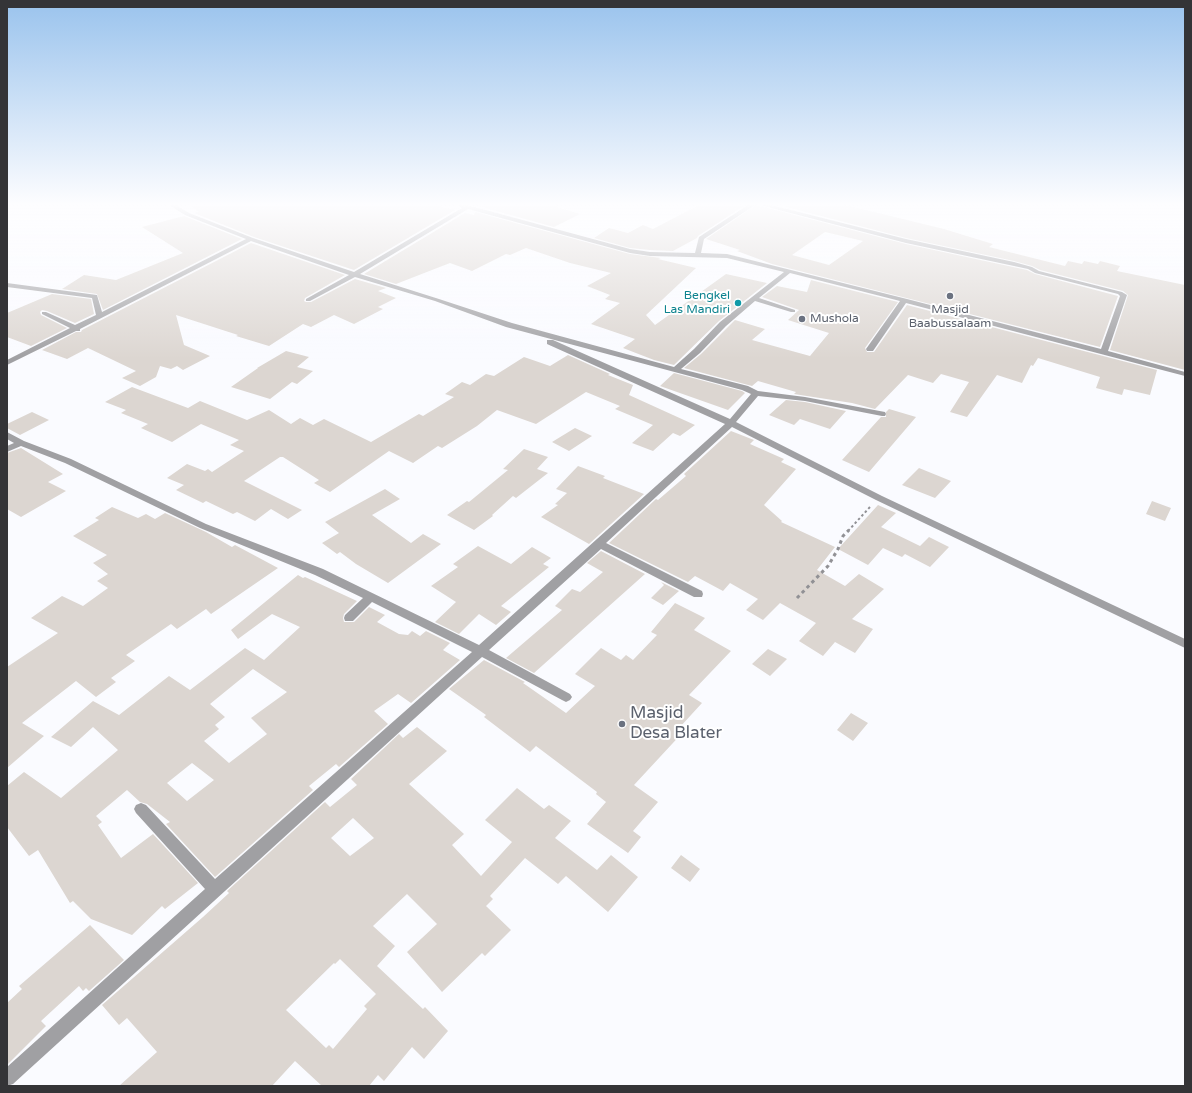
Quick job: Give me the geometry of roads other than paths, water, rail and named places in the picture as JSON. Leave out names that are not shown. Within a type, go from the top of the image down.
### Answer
[{"type":"street","points":[[7,364],[220,256]]},
{"type":"street","points":[[300,256],[509,325],[564,348],[730,423],[879,498],[1185,644]]},
{"type":"street","points":[[308,300],[385,256]]},
{"type":"street","points":[[727,256],[905,300],[1185,374]]},
{"type":"street","points":[[976,256],[1014,264],[1045,274],[1120,292],[1124,295],[1104,352]]},
{"type":"street","points":[[675,370],[697,351],[723,324],[789,271]]},
{"type":"street","points":[[7,285],[95,296],[100,317]]},
{"type":"street","points":[[755,299],[793,311]]},
{"type":"street","points":[[870,348],[905,300]]},
{"type":"street","points":[[44,313],[77,328]]},
{"type":"street","points":[[509,325],[745,388],[756,393],[805,398],[882,414]]},
{"type":"street","points":[[7,1078],[215,889],[600,544],[730,423],[756,393]]},
{"type":"street","points":[[7,435],[21,443],[68,461],[203,526],[320,572],[481,651],[566,697]]},
{"type":"street","points":[[7,449],[21,443]]},
{"type":"street","points":[[600,544],[698,594]]},
{"type":"street","points":[[349,618],[371,597]]},
{"type":"street","points":[[141,809],[215,889]]},
{"type":"place","name":"Masjid Baabussalaam","points":[[950,296]]},
{"type":"place","name":"Bengkel Las Mandiri","points":[[738,303]]},
{"type":"place","name":"Mushola","points":[[802,319]]},
{"type":"place","name":"Masjid Desa Blater","points":[[622,724]]}]
